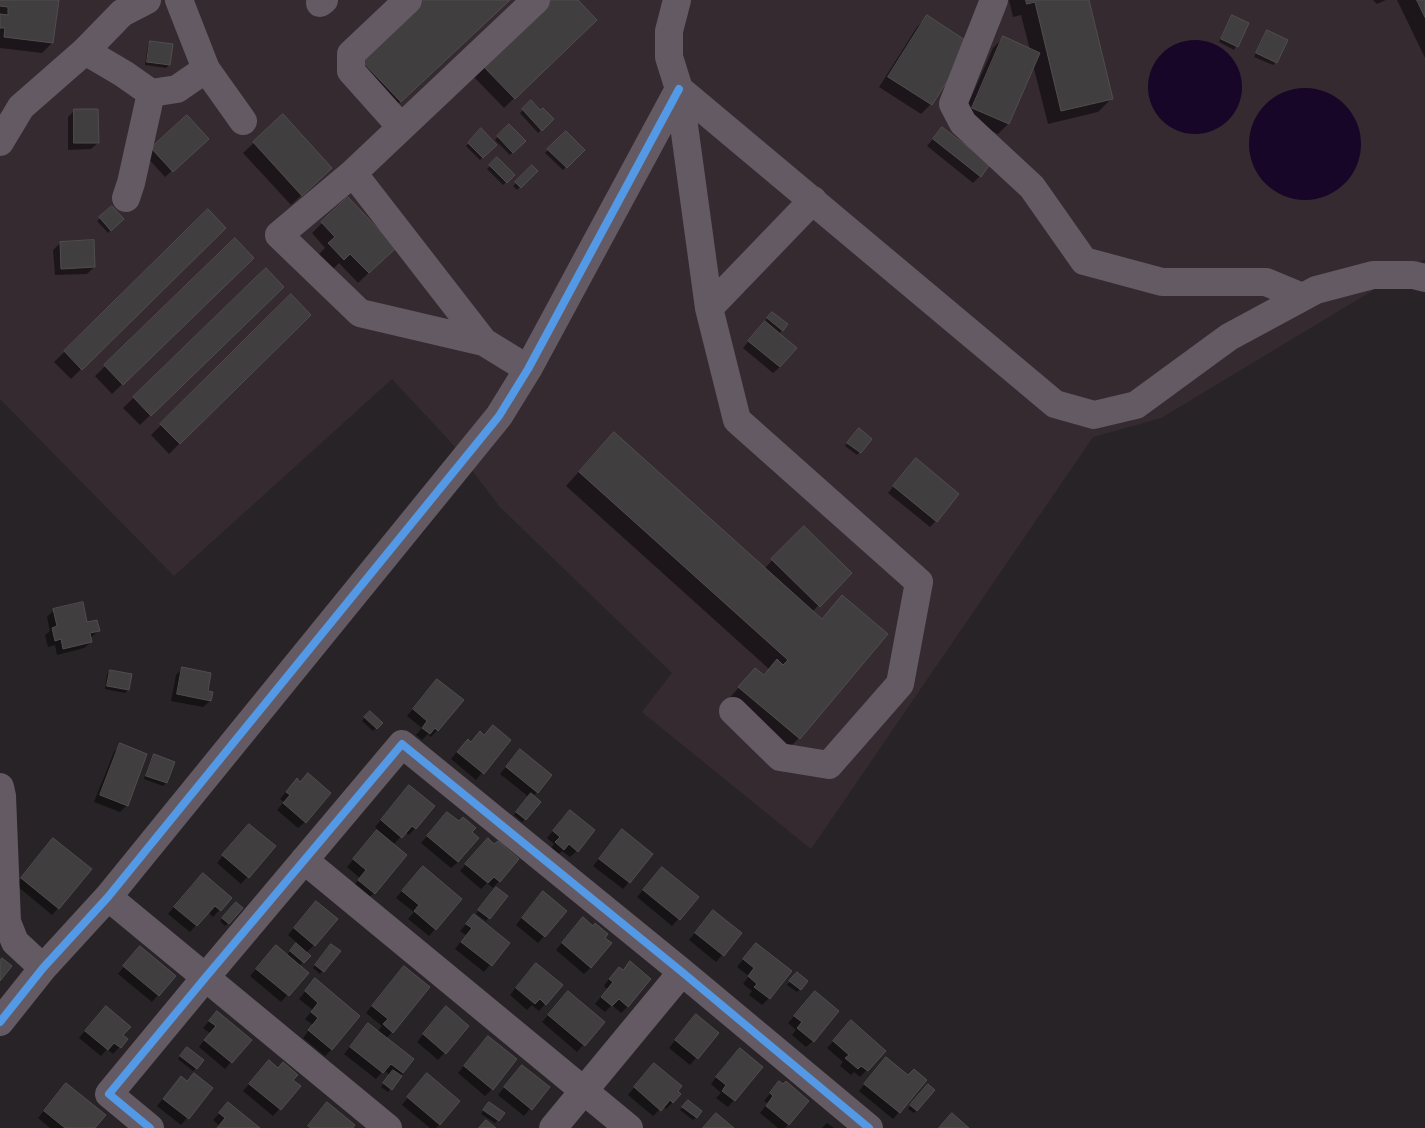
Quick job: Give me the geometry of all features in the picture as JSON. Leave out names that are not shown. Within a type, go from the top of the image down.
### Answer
[{"type":"street","points":[[0,142],[21,107],[84,51],[122,13],[147,0]]},
{"type":"street","points":[[179,0],[206,69],[243,121]]},
{"type":"street","points":[[401,127],[351,71],[351,54],[408,0]]},
{"type":"street","points":[[528,369],[484,342],[360,314],[280,234],[353,173],[536,0]]},
{"type":"street","points":[[677,0],[669,31],[669,58],[679,89],[709,308],[737,420],[918,582],[900,684],[828,764],[780,757],[733,711]]},
{"type":"street","points":[[994,0],[953,104],[963,123],[1032,187],[1084,261],[1162,282],[1266,282],[1302,297]]},
{"type":"street","points":[[84,51],[124,74],[151,93],[177,89],[206,69]]},
{"type":"street","points":[[679,89],[1055,404],[1094,415],[1136,405],[1229,337],[1316,290],[1373,276],[1413,275],[1425,278]]},
{"type":"street","points":[[0,1022],[43,968],[108,897],[499,416],[528,369],[679,89]]},
{"type":"street","points":[[126,198],[151,93]]},
{"type":"street","points":[[353,173],[484,342]]},
{"type":"street","points":[[709,308],[813,200]]},
{"type":"street","points":[[150,1128],[109,1094],[402,744],[682,972],[869,1128]]},
{"type":"street","points":[[0,787],[3,815],[7,922],[15,942],[43,968]]},
{"type":"street","points":[[304,860],[629,1128]]},
{"type":"street","points":[[108,897],[388,1128]]},
{"type":"street","points":[[553,1128],[682,972]]},
{"type":"shaded area","points":[[0,0],[1425,0],[1425,259],[1161,418],[1093,437],[811,849],[642,712],[672,673],[500,507],[449,440],[392,379],[174,576],[0,399]]},
{"type":"shaded area","points":[[1186,40],[1204,40],[1229,53],[1239,69],[1242,87],[1239,105],[1229,121],[1204,134],[1186,134],[1161,121],[1148,96],[1148,78],[1161,53]]},
{"type":"shaded area","points":[[1305,88],[1327,92],[1345,104],[1357,122],[1361,144],[1357,166],[1345,184],[1327,196],[1305,200],[1283,196],[1265,184],[1253,166],[1249,144],[1253,122],[1265,104],[1283,92]]},
{"type":"building","points":[[0,0],[59,0],[53,43],[4,37],[5,28],[0,28],[0,14],[8,15],[8,7],[0,6]]},
{"type":"building","points":[[423,0],[510,0],[401,102],[360,59]]},
{"type":"building","points":[[549,0],[578,0],[597,20],[515,99],[482,65]]},
{"type":"building","points":[[1026,0],[1089,0],[1113,99],[1061,111],[1035,2],[1027,4]]},
{"type":"building","points":[[1417,0],[1425,0],[1425,17]]},
{"type":"building","points":[[927,15],[971,44],[932,105],[888,77]]},
{"type":"building","points":[[1232,15],[1249,23],[1238,47],[1221,39]]},
{"type":"building","points":[[1267,30],[1288,40],[1277,63],[1256,53]]},
{"type":"building","points":[[1003,36],[1040,53],[1009,124],[972,108]]},
{"type":"building","points":[[150,41],[173,44],[170,65],[147,62]]},
{"type":"building","points":[[531,100],[540,110],[543,108],[554,119],[542,131],[522,109]]},
{"type":"building","points":[[74,109],[98,109],[99,143],[74,143]]},
{"type":"building","points":[[283,114],[332,168],[302,196],[253,142]]},
{"type":"building","points":[[187,115],[209,139],[173,172],[151,148]]},
{"type":"building","points":[[509,124],[526,141],[513,153],[497,136]]},
{"type":"building","points":[[942,127],[990,164],[981,177],[933,139]]},
{"type":"building","points":[[481,128],[497,145],[483,158],[468,143]]},
{"type":"building","points":[[566,131],[585,150],[567,168],[547,149]]},
{"type":"building","points":[[497,157],[515,175],[507,183],[489,165]]},
{"type":"building","points":[[532,165],[538,171],[521,188],[515,182]]},
{"type":"building","points":[[348,197],[396,248],[369,273],[350,254],[344,260],[328,243],[335,237],[321,222]]},
{"type":"building","points":[[112,206],[124,219],[111,231],[99,217]]},
{"type":"building","points":[[208,209],[226,228],[82,370],[64,351]]},
{"type":"building","points":[[235,238],[254,258],[123,385],[104,365]]},
{"type":"building","points":[[94,240],[95,267],[61,269],[60,242]]},
{"type":"building","points":[[266,268],[284,287],[151,416],[133,397]]},
{"type":"building","points":[[291,294],[311,315],[180,444],[160,424]]},
{"type":"building","points":[[772,312],[788,324],[783,331],[767,318]]},
{"type":"building","points":[[765,321],[797,348],[780,367],[748,341]]},
{"type":"building","points":[[859,428],[872,439],[861,453],[847,443]]},
{"type":"building","points":[[614,432],[822,619],[842,595],[888,634],[800,739],[738,687],[755,668],[764,675],[777,659],[783,665],[788,660],[579,472]]},
{"type":"building","points":[[916,458],[959,494],[937,522],[893,486]]},
{"type":"building","points":[[804,526],[852,573],[820,607],[771,559]]},
{"type":"building","points":[[83,602],[87,622],[97,620],[100,631],[90,633],[92,642],[63,649],[61,639],[55,641],[52,628],[57,626],[53,609]]},
{"type":"building","points":[[182,667],[211,673],[208,691],[213,692],[211,701],[177,694]]},
{"type":"building","points":[[110,670],[132,674],[129,690],[107,686]]},
{"type":"building","points":[[437,679],[464,700],[438,731],[435,728],[430,734],[422,728],[427,721],[413,709]]},
{"type":"building","points":[[370,711],[383,723],[377,729],[364,717]]},
{"type":"building","points":[[493,725],[511,740],[484,774],[457,752],[468,739],[471,742],[480,731],[484,735]]},
{"type":"building","points":[[120,743],[147,754],[128,806],[100,795]]},
{"type":"building","points":[[520,749],[552,775],[538,793],[506,767]]},
{"type":"building","points":[[154,754],[175,762],[167,783],[146,776]]},
{"type":"building","points":[[308,773],[331,793],[306,823],[283,803],[290,795],[286,792],[297,778],[300,782]]},
{"type":"building","points":[[409,785],[435,806],[416,829],[412,826],[402,838],[381,820]]},
{"type":"building","points":[[531,793],[541,802],[526,820],[516,812]]},
{"type":"building","points":[[570,810],[595,830],[578,852],[569,844],[564,850],[555,842],[560,837],[553,831]]},
{"type":"building","points":[[447,812],[459,821],[463,817],[476,828],[472,832],[479,838],[458,862],[427,836]]},
{"type":"building","points":[[249,824],[276,846],[249,878],[222,855]]},
{"type":"building","points":[[622,829],[653,854],[630,883],[599,859]]},
{"type":"building","points":[[377,830],[407,855],[375,894],[358,880],[366,870],[353,859]]},
{"type":"building","points":[[53,838],[92,869],[59,909],[21,878]]},
{"type":"building","points":[[488,838],[494,844],[498,841],[519,859],[500,882],[494,877],[488,883],[465,864]]},
{"type":"building","points":[[423,866],[462,899],[436,930],[414,911],[419,905],[402,891]]},
{"type":"building","points":[[662,867],[699,897],[680,920],[643,890]]},
{"type":"building","points":[[203,873],[232,898],[221,911],[215,906],[197,926],[174,907]]},
{"type":"building","points":[[496,887],[508,896],[490,919],[478,910]]},
{"type":"building","points":[[543,891],[567,911],[545,937],[522,918]]},
{"type":"building","points":[[316,901],[338,919],[315,946],[294,928]]},
{"type":"building","points":[[236,902],[243,908],[229,924],[222,918]]},
{"type":"building","points":[[713,910],[742,933],[724,956],[695,933]]},
{"type":"building","points":[[474,914],[510,943],[492,966],[461,942],[472,928],[466,924]]},
{"type":"building","points":[[583,917],[593,926],[595,923],[608,934],[605,938],[612,943],[591,968],[562,943]]},
{"type":"building","points":[[296,943],[311,956],[304,963],[290,951]]},
{"type":"building","points":[[756,943],[792,971],[770,999],[754,987],[757,984],[748,976],[754,968],[743,959]]},
{"type":"building","points":[[331,944],[341,951],[324,972],[315,965]]},
{"type":"building","points":[[276,945],[309,973],[289,996],[256,969]]},
{"type":"building","points":[[140,946],[176,976],[159,996],[123,966]]},
{"type":"building","points":[[2,958],[12,966],[0,981],[0,961]]},
{"type":"building","points":[[630,961],[651,979],[628,1007],[619,999],[612,1006],[601,997],[613,982],[609,979],[619,967],[623,970]]},
{"type":"building","points":[[536,963],[563,985],[546,1005],[540,999],[535,1004],[516,988]]},
{"type":"building","points":[[404,966],[430,987],[393,1033],[383,1024],[388,1019],[372,1006]]},
{"type":"building","points":[[797,972],[808,981],[801,990],[789,981]]},
{"type":"building","points":[[315,978],[360,1016],[332,1050],[308,1030],[318,1018],[311,1012],[318,1003],[305,991]]},
{"type":"building","points":[[568,991],[605,1022],[585,1046],[548,1015]]},
{"type":"building","points":[[815,991],[839,1011],[814,1042],[797,1028],[802,1022],[794,1016]]},
{"type":"building","points":[[106,1006],[131,1027],[123,1035],[128,1039],[121,1048],[114,1043],[108,1050],[85,1031]]},
{"type":"building","points":[[446,1006],[469,1026],[446,1054],[423,1034]]},
{"type":"building","points":[[217,1011],[252,1040],[232,1063],[204,1040],[216,1026],[209,1021]]},
{"type":"building","points":[[696,1014],[719,1033],[698,1059],[675,1040]]},
{"type":"building","points":[[851,1020],[886,1051],[868,1071],[861,1066],[858,1069],[845,1058],[849,1055],[833,1041]]},
{"type":"building","points":[[368,1023],[414,1059],[403,1073],[391,1064],[383,1073],[350,1047]]},
{"type":"building","points":[[488,1036],[517,1059],[493,1090],[464,1066]]},
{"type":"building","points":[[187,1047],[204,1060],[197,1069],[180,1056]]},
{"type":"building","points":[[740,1048],[763,1067],[735,1101],[722,1091],[726,1085],[716,1077]]},
{"type":"building","points":[[886,1057],[908,1075],[914,1069],[927,1080],[900,1113],[864,1084]]},
{"type":"building","points":[[269,1060],[278,1068],[283,1062],[298,1075],[293,1080],[301,1086],[281,1110],[249,1084]]},
{"type":"building","points":[[654,1063],[682,1086],[678,1091],[681,1094],[673,1103],[670,1100],[661,1111],[634,1087]]},
{"type":"building","points":[[522,1065],[550,1087],[532,1110],[504,1087]]},
{"type":"building","points":[[393,1070],[402,1076],[392,1090],[383,1083]]},
{"type":"building","points":[[194,1073],[213,1088],[189,1119],[163,1099],[181,1076],[187,1081]]},
{"type":"building","points":[[427,1073],[460,1101],[440,1125],[407,1097]]},
{"type":"building","points":[[779,1081],[783,1084],[786,1081],[809,1101],[789,1125],[766,1106],[773,1096],[770,1093]]},
{"type":"building","points":[[66,1083],[106,1115],[95,1128],[65,1128],[44,1111]]},
{"type":"building","points":[[928,1084],[935,1090],[917,1111],[910,1105]]},
{"type":"building","points":[[688,1100],[702,1111],[697,1118],[682,1107]]},
{"type":"building","points":[[228,1102],[260,1128],[217,1128],[225,1118],[219,1113]]},
{"type":"building","points":[[327,1102],[355,1125],[353,1128],[311,1128],[308,1126]]},
{"type":"building","points":[[489,1102],[505,1113],[499,1121],[483,1110]]},
{"type":"building","points":[[716,1113],[734,1128],[703,1128]]},
{"type":"building","points":[[952,1113],[969,1128],[939,1128]]},
{"type":"building","points":[[486,1120],[496,1128],[479,1128]]},
{"type":"cycle path","points":[[0,1022],[43,968],[108,897],[499,416],[528,369],[679,89]]},
{"type":"cycle path","points":[[150,1128],[109,1094],[402,744],[682,972],[869,1128]]}]
